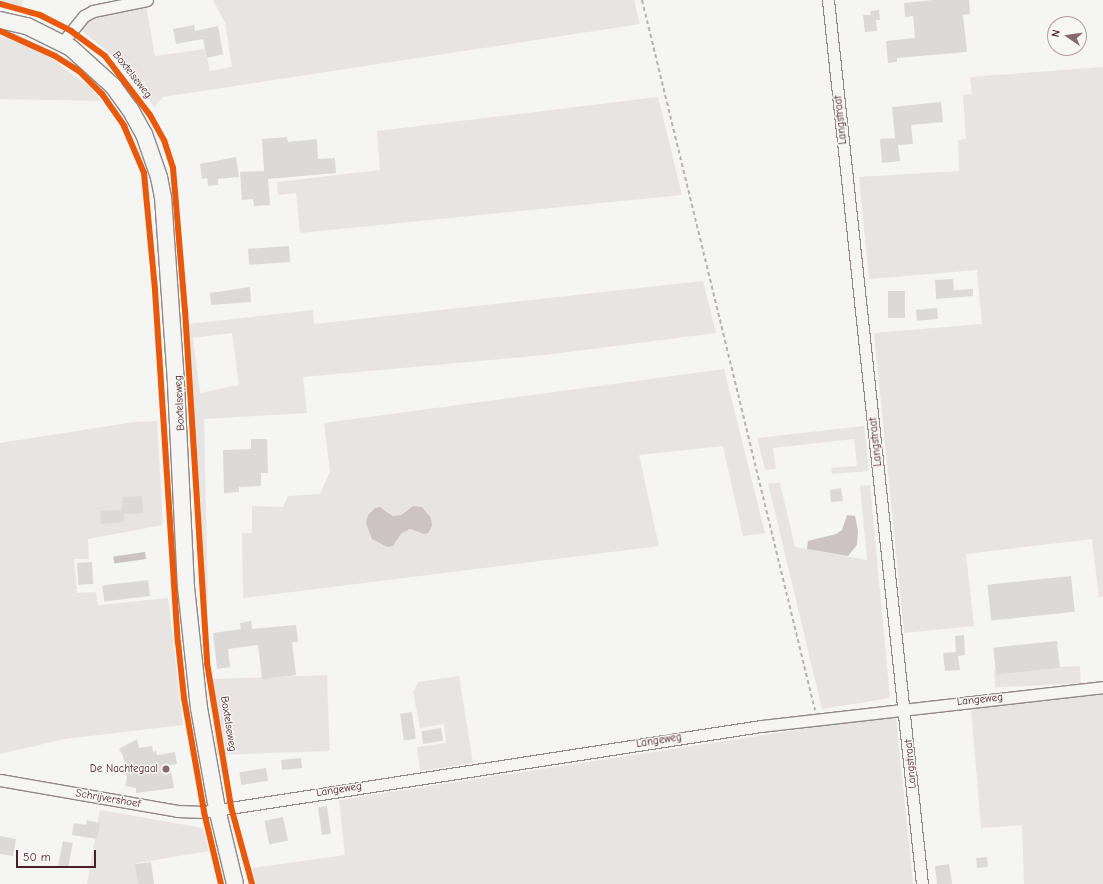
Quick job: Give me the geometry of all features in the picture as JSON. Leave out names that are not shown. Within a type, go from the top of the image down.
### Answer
[{"type":"main road","name":"Boxtelseweg","points":[[0,20],[27,26],[62,43],[90,64],[113,86],[130,109],[144,134],[159,177],[163,197],[176,384],[186,587],[199,708],[217,809],[235,884]]},
{"type":"street","points":[[62,43],[84,16],[93,11],[147,0]]},
{"type":"street","name":"Langstraat","points":[[828,0],[906,708],[922,884]]},
{"type":"street","name":"Langeweg","points":[[217,809],[817,719],[1103,687]]},
{"type":"street","name":"Schrijvershoef","points":[[0,780],[177,811],[204,812],[217,809]]},
{"type":"path","points":[[642,0],[817,719]]},
{"type":"shaded area","points":[[0,0],[23,0],[22,7],[0,2]]},
{"type":"shaded area","points":[[213,0],[634,0],[640,24],[163,97],[154,107],[145,93],[115,58],[81,30],[87,19],[146,6],[155,56],[205,49],[210,71],[232,67],[225,23]]},
{"type":"shaded area","points":[[0,36],[41,51],[90,87],[101,101],[0,99]]},
{"type":"shaded area","points":[[1103,67],[1103,596],[1099,597],[1092,539],[966,554],[974,626],[904,633],[874,333],[982,324],[977,270],[869,279],[859,177],[959,171],[958,140],[966,139],[963,95],[972,94],[970,77]]},
{"type":"shaded area","points":[[658,97],[682,195],[300,233],[296,193],[278,195],[277,182],[380,170],[377,131]]},
{"type":"shaded area","points":[[703,281],[716,333],[545,355],[303,377],[307,413],[204,419],[208,602],[204,602],[188,324],[313,310],[314,324]],"holes":[[[232,333],[239,385],[200,393],[193,338]]]},
{"type":"shaded area","points":[[724,369],[765,533],[743,536],[723,446],[639,455],[659,546],[243,598],[242,533],[252,533],[252,506],[283,507],[288,496],[320,494],[330,471],[324,423]],"holes":[[[375,508],[384,509],[393,516],[401,515],[409,508],[420,533],[410,529],[402,533],[396,543],[368,515]]]},
{"type":"shaded area","points":[[157,421],[163,525],[88,539],[89,559],[74,559],[77,593],[96,592],[98,605],[168,598],[183,725],[65,739],[0,754],[0,443],[134,422]]},
{"type":"shaded area","points":[[864,426],[869,471],[832,474],[831,468],[857,466],[854,439],[773,448],[776,469],[765,470],[757,438]]},
{"type":"shaded area","points":[[768,483],[780,483],[795,547],[867,560],[860,486],[870,485],[890,698],[822,709]]},
{"type":"shaded area","points":[[413,506],[422,507],[431,518],[432,526],[428,533],[424,534],[410,529],[402,533],[393,546],[387,547],[372,539],[366,523],[368,515],[375,508],[380,507],[393,516],[401,515]]},
{"type":"shaded area","points":[[847,515],[855,516],[858,531],[857,545],[848,556],[807,549],[808,541],[836,534],[842,530]]},
{"type":"shaded area","points":[[145,552],[146,559],[114,563],[113,556]]},
{"type":"shaded area","points":[[1080,666],[1081,683],[995,687],[994,671]]},
{"type":"shaded area","points":[[327,675],[330,751],[216,755],[213,679]]},
{"type":"shaded area","points":[[459,676],[473,763],[420,771],[417,747],[446,743],[444,724],[420,728],[413,692],[418,682]]},
{"type":"shaded area","points":[[1103,693],[1103,884],[1024,884],[1022,825],[981,828],[971,708]]},
{"type":"shaded area","points":[[888,716],[896,717],[913,884],[256,884],[252,868],[345,855],[339,800]]},
{"type":"shaded area","points":[[100,810],[203,828],[209,851],[137,863],[139,884],[87,884]]},
{"type":"building","points":[[933,0],[969,0],[970,14],[963,15],[967,52],[897,58],[897,62],[888,63],[886,41],[915,38],[913,16],[905,17],[904,3]]},
{"type":"building","points":[[879,10],[880,20],[876,20],[877,31],[865,32],[863,15],[871,15],[870,11]]},
{"type":"building","points":[[194,25],[195,31],[218,26],[223,54],[207,58],[203,39],[176,44],[173,29]]},
{"type":"building","points":[[941,102],[943,122],[911,125],[913,144],[898,145],[900,161],[882,163],[880,139],[895,138],[892,107]]},
{"type":"building","points":[[287,137],[288,142],[317,139],[318,159],[335,158],[336,173],[268,179],[270,205],[254,206],[253,199],[242,200],[240,172],[264,171],[262,139]]},
{"type":"building","points":[[236,157],[239,177],[218,179],[218,185],[208,186],[207,178],[202,179],[200,164]]},
{"type":"building","points":[[289,246],[290,262],[249,265],[248,249]]},
{"type":"building","points":[[953,279],[954,290],[973,289],[973,296],[936,299],[935,280]]},
{"type":"building","points":[[250,287],[251,302],[211,305],[210,293]]},
{"type":"building","points":[[888,291],[905,291],[905,318],[888,318]]},
{"type":"building","points":[[937,308],[938,319],[917,321],[916,310]]},
{"type":"building","points":[[251,439],[267,439],[268,473],[261,473],[261,486],[239,487],[239,492],[224,493],[223,450],[251,449]]},
{"type":"building","points":[[841,488],[843,501],[831,502],[830,490]]},
{"type":"building","points":[[142,496],[143,513],[124,514],[124,522],[101,524],[100,511],[121,510],[123,497]]},
{"type":"building","points":[[92,562],[93,584],[78,585],[77,563]]},
{"type":"building","points":[[1071,576],[1075,612],[991,621],[987,585]]},
{"type":"building","points":[[148,580],[150,596],[104,601],[102,586]]},
{"type":"building","points":[[251,621],[252,629],[296,625],[298,642],[292,642],[296,675],[262,679],[258,645],[228,649],[230,667],[217,669],[213,633],[241,629],[240,623]]},
{"type":"building","points":[[964,635],[965,655],[958,656],[960,670],[945,671],[943,653],[956,652],[955,636]]},
{"type":"building","points":[[1057,641],[1060,668],[996,675],[993,648]]},
{"type":"building","points":[[412,712],[416,739],[404,740],[400,714]]},
{"type":"building","points":[[441,728],[443,741],[423,744],[421,731]]},
{"type":"building","points":[[137,739],[139,748],[152,746],[153,752],[156,751],[157,755],[175,752],[177,764],[170,765],[174,788],[136,793],[136,788],[125,786],[127,778],[123,756],[119,749]]},
{"type":"building","points":[[301,758],[302,768],[282,770],[281,760]]},
{"type":"building","points":[[266,768],[268,781],[241,785],[239,772]]},
{"type":"building","points":[[327,806],[331,834],[322,835],[318,807]]},
{"type":"building","points":[[283,817],[288,840],[269,844],[264,821]]},
{"type":"building","points":[[87,820],[100,823],[97,839],[72,835],[74,823],[86,825]]},
{"type":"building","points":[[0,836],[16,839],[13,856],[0,854]]},
{"type":"building","points":[[63,841],[73,843],[68,867],[58,866]]},
{"type":"building","points":[[987,857],[988,867],[977,868],[976,858]]},
{"type":"building","points":[[151,862],[154,884],[138,884],[135,864]]},
{"type":"building","points":[[949,864],[952,884],[937,884],[935,866]]},
{"type":"cycle path","points":[[0,4],[40,15],[71,31],[105,56],[150,115],[164,140],[173,168],[185,310],[207,663],[231,807],[252,884]]},
{"type":"cycle path","points":[[0,31],[55,56],[79,71],[102,94],[124,126],[144,173],[155,290],[178,642],[184,698],[204,812],[221,884]]},
{"type":"place","name":"De Nachtegaal","points":[[166,769]]}]
